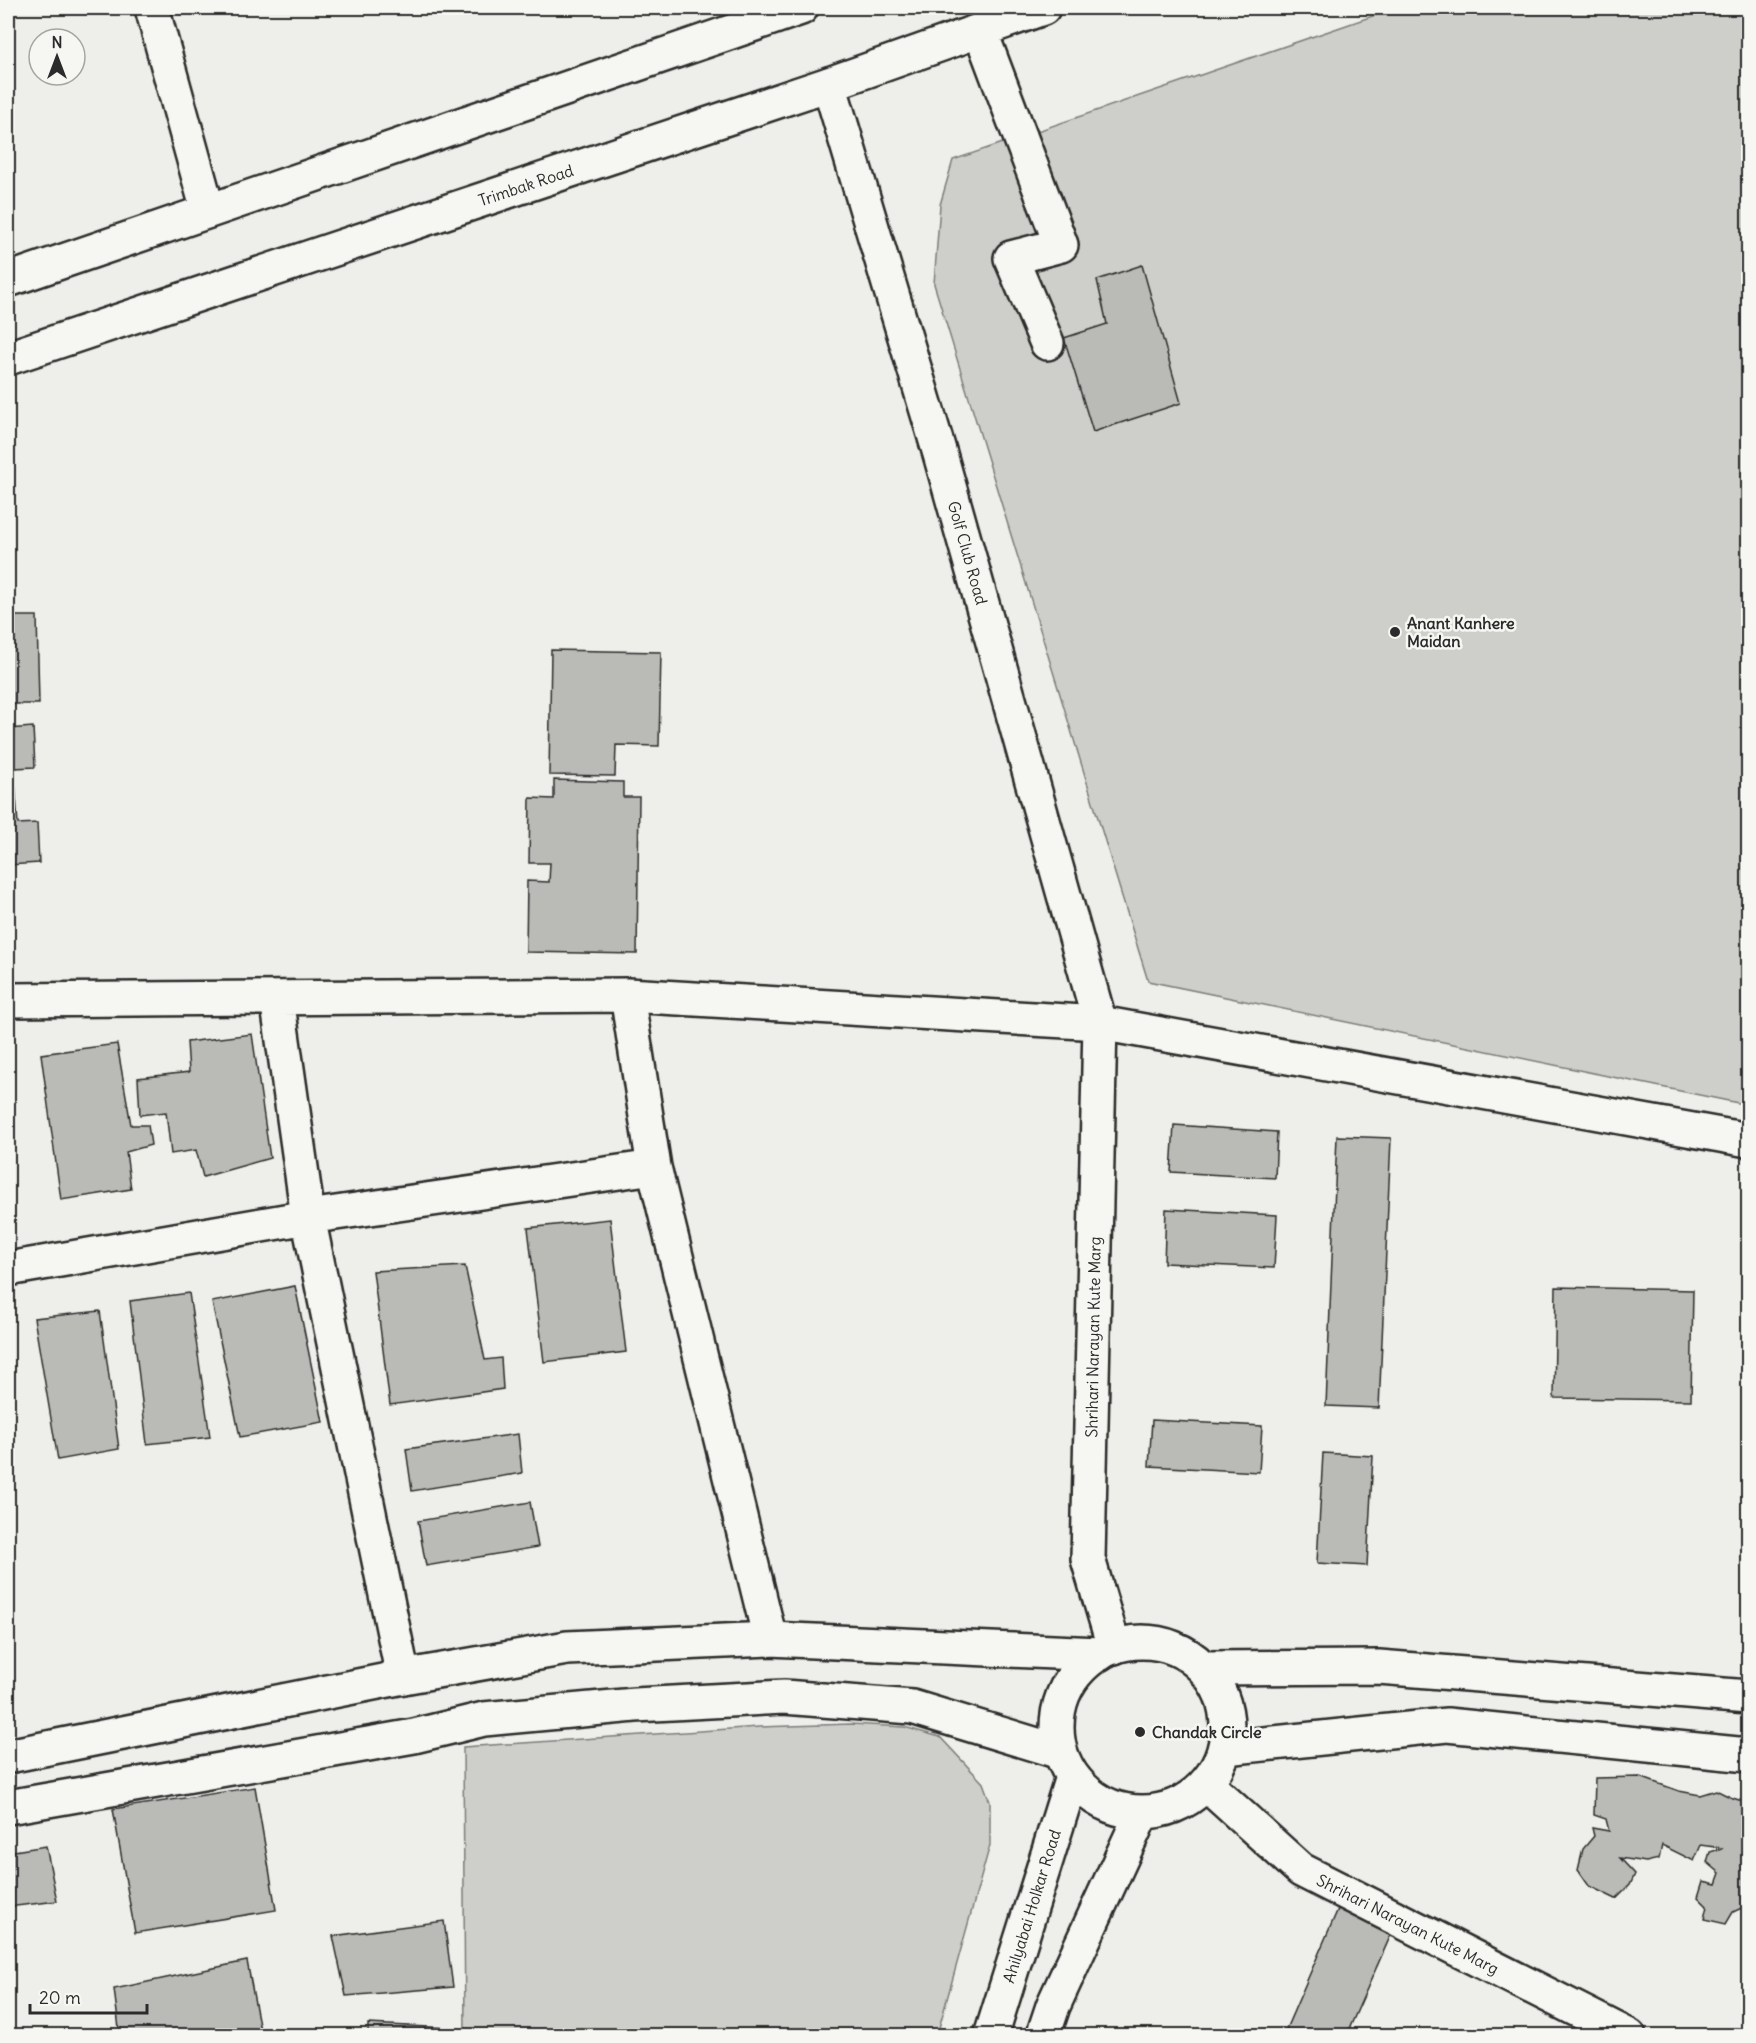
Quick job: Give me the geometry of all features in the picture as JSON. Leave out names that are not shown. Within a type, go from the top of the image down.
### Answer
[{"type":"main road","points":[[152,8],[208,211]]},
{"type":"main road","points":[[8,280],[801,8]]},
{"type":"main road","name":"Trimbak Road","points":[[8,358],[829,84],[1042,8]]},
{"type":"main road","points":[[980,30],[1061,245],[1011,258],[1047,343]]},
{"type":"main road","name":"Golf Club Road","points":[[829,84],[940,454],[1100,1023]]},
{"type":"main road","points":[[627,995],[654,1167],[770,1639]]},
{"type":"main road","points":[[8,1000],[627,995],[1100,1023],[1749,1140]]},
{"type":"main road","points":[[277,998],[308,1217],[403,1677]]},
{"type":"main road","name":"Shrihari Narayan Kute Marg","points":[[1100,1023],[1088,1559],[1107,1650]]},
{"type":"main road","points":[[8,1269],[308,1217],[654,1167]]},
{"type":"main road","points":[[8,1756],[403,1677],[567,1648],[770,1639],[1107,1650],[1138,1642],[1162,1645],[1184,1653],[1204,1668],[1220,1691],[1228,1719],[1225,1748],[1218,1767],[1206,1784],[1192,1797],[1142,1813],[1119,1809],[1093,1797],[1066,1764],[1056,1723],[1063,1696],[1077,1671],[1107,1650]]},
{"type":"main road","points":[[1204,1668],[1379,1667],[1749,1697]]},
{"type":"main road","points":[[8,1807],[414,1736],[484,1719],[635,1705],[784,1697],[912,1707],[1066,1764]]},
{"type":"main road","points":[[1225,1748],[1448,1725],[1749,1755]]},
{"type":"main road","name":"Ahilyabai Holkar Road","points":[[991,2036],[1066,1764]]},
{"type":"main road","name":"Shrihari Narayan Kute Marg","points":[[1206,1784],[1301,1870],[1629,2036]]},
{"type":"main road","points":[[1043,2036],[1053,2006],[1142,1813]]},
{"type":"shaded area","name":"Anant Kanhere Maidan","points":[[1396,8],[1748,8],[1748,1105],[1148,981],[934,284],[940,205],[953,160]]},
{"type":"shaded area","points":[[851,1724],[904,1727],[940,1737],[983,1783],[990,1802],[990,1845],[937,2035],[465,2035],[463,1747],[759,1727]]},
{"type":"building","points":[[1142,265],[1181,403],[1093,432],[1064,338],[1107,324],[1097,280]]},
{"type":"building","points":[[8,616],[37,616],[39,704],[8,704]]},
{"type":"building","points":[[551,650],[661,652],[659,746],[616,745],[615,776],[549,775]]},
{"type":"building","points":[[33,727],[35,767],[14,768],[18,824],[37,823],[39,863],[8,865],[8,729]]},
{"type":"building","points":[[554,780],[623,782],[623,797],[639,797],[637,954],[526,952],[527,881],[549,882],[550,863],[529,863],[530,798],[554,799]]},
{"type":"building","points":[[252,1034],[270,1158],[203,1177],[196,1150],[171,1154],[166,1112],[140,1115],[138,1078],[189,1072],[187,1042]]},
{"type":"building","points":[[117,1044],[131,1125],[148,1125],[151,1145],[126,1152],[131,1189],[61,1200],[41,1054]]},
{"type":"building","points":[[1174,1125],[1277,1132],[1275,1178],[1171,1172]]},
{"type":"building","points":[[1337,1136],[1391,1138],[1379,1408],[1326,1406]]},
{"type":"building","points":[[1166,1209],[1277,1215],[1274,1268],[1164,1263]]},
{"type":"building","points":[[610,1219],[626,1352],[544,1362],[528,1228]]},
{"type":"building","points":[[465,1266],[485,1360],[501,1358],[503,1389],[390,1405],[373,1271]]},
{"type":"building","points":[[295,1286],[323,1422],[240,1437],[212,1302]]},
{"type":"building","points":[[1556,1287],[1693,1290],[1691,1400],[1554,1398]]},
{"type":"building","points":[[189,1293],[210,1437],[147,1444],[130,1301]]},
{"type":"building","points":[[100,1311],[119,1449],[58,1460],[34,1318]]},
{"type":"building","points":[[1152,1420],[1262,1426],[1259,1472],[1149,1466]]},
{"type":"building","points":[[518,1434],[522,1473],[412,1491],[406,1449]]},
{"type":"building","points":[[1323,1453],[1373,1456],[1367,1566],[1317,1563]]},
{"type":"building","points":[[530,1502],[538,1547],[426,1566],[418,1521]]},
{"type":"building","points":[[1640,1777],[1679,1791],[1700,1795],[1716,1790],[1748,1803],[1748,1838],[1745,1838],[1745,1847],[1748,1851],[1748,1905],[1733,1912],[1726,1924],[1704,1919],[1707,1906],[1698,1897],[1703,1881],[1716,1884],[1720,1873],[1707,1862],[1710,1852],[1723,1848],[1701,1845],[1694,1861],[1662,1845],[1659,1859],[1646,1862],[1620,1858],[1635,1874],[1630,1885],[1616,1899],[1589,1886],[1578,1870],[1583,1849],[1594,1836],[1592,1828],[1609,1831],[1606,1819],[1594,1815],[1595,1778]]},
{"type":"building","points":[[255,1787],[276,1910],[135,1933],[113,1809]]},
{"type":"building","points":[[46,1846],[57,1901],[8,1907],[8,1852]]},
{"type":"building","points":[[1341,1902],[1393,1930],[1346,2036],[1283,2036]]},
{"type":"building","points":[[444,1921],[453,1987],[346,1996],[333,1936]]},
{"type":"building","points":[[247,1961],[260,2030],[240,2036],[120,2036],[114,1989]]},
{"type":"building","points":[[368,2024],[449,2028],[449,2036],[368,2036]]},
{"type":"building","points":[[83,2030],[84,2036],[50,2036]]},
{"type":"place","name":"Anant Kanhere Maidan","points":[[1395,632]]},
{"type":"place","name":"Chandak Circle","points":[[1140,1732]]}]
